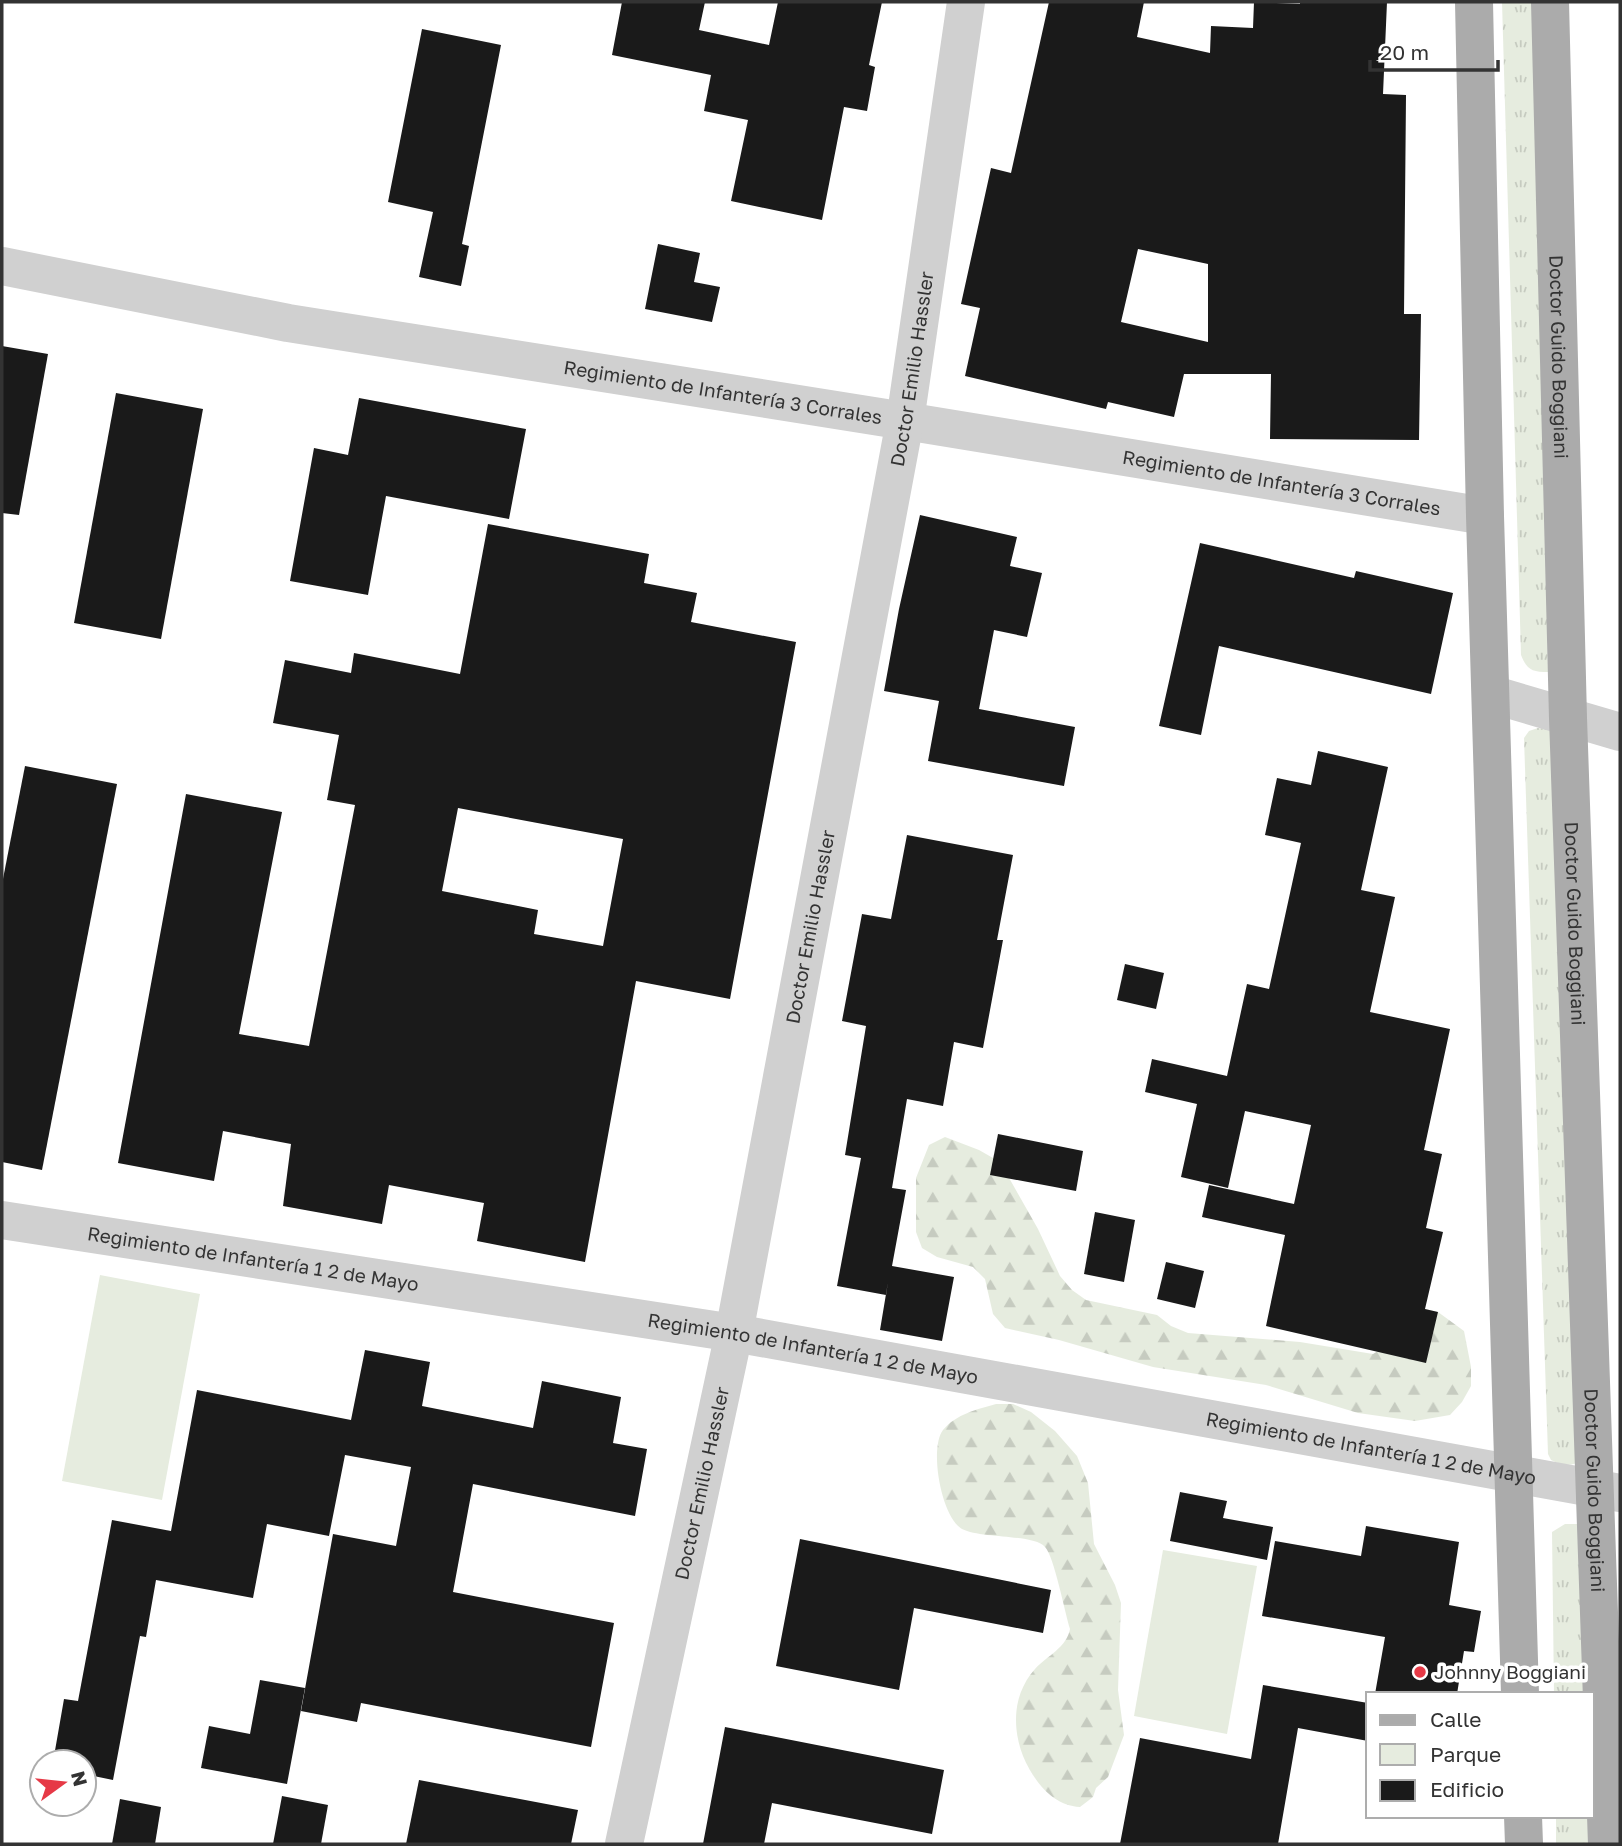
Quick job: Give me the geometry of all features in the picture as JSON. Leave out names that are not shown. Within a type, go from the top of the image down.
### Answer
[{"type":"main road","points":[[1474,2],[1485,516],[1520,1692]]},
{"type":"main road","name":"Doctor Guido Boggiani","points":[[1550,2],[1568,718],[1608,1490],[1607,1844]]},
{"type":"main road","points":[[1523,1818],[1524,1844]]},
{"type":"street","name":"Doctor Emilio Hassler","points":[[624,1844],[734,1333],[905,421],[966,2]]},
{"type":"street","name":"Regimiento de Infantería 3 Corrales","points":[[2,266],[288,323],[1485,516]]},
{"type":"street","points":[[1491,694],[1620,732]]},
{"type":"street","name":"Regimiento de Infantería 1 2 de Mayo","points":[[2,1220],[734,1333],[1608,1490]]},
{"type":"green space","points":[[1502,2],[1538,2],[1548,672],[1531,669],[1521,655]]},
{"type":"green space","points":[[1538,728],[1552,729],[1583,1461],[1567,1465],[1551,1460],[1548,1454],[1524,738],[1529,731]]},
{"type":"green space","points":[[945,1137],[979,1150],[1000,1162],[1038,1229],[1060,1276],[1072,1290],[1086,1300],[1157,1315],[1171,1326],[1188,1333],[1300,1342],[1373,1354],[1388,1345],[1425,1309],[1438,1312],[1464,1331],[1471,1367],[1471,1386],[1450,1415],[1415,1421],[1358,1413],[1266,1385],[1153,1367],[1059,1340],[1005,1328],[993,1314],[985,1279],[973,1267],[937,1257],[922,1248],[916,1232],[916,1178],[929,1145]]},
{"type":"green space","points":[[100,1275],[200,1294],[162,1500],[62,1481]]},
{"type":"green space","points":[[996,1404],[1013,1404],[1031,1412],[1055,1431],[1077,1456],[1088,1483],[1094,1544],[1121,1603],[1118,1690],[1124,1735],[1108,1777],[1096,1788],[1093,1797],[1080,1807],[1059,1801],[1042,1787],[1026,1762],[1017,1735],[1017,1707],[1026,1681],[1035,1669],[1061,1646],[1070,1629],[1048,1552],[1039,1543],[1030,1540],[962,1529],[948,1511],[939,1482],[937,1451],[943,1430],[961,1416]]},
{"type":"green space","points":[[1565,1524],[1578,1524],[1590,1692],[1554,1692],[1552,1532]]},
{"type":"green space","points":[[1163,1550],[1257,1566],[1227,1734],[1134,1716]]},
{"type":"green space","points":[[1556,1818],[1592,1818],[1593,1844],[1556,1844]]},
{"type":"building","points":[[622,2],[705,2],[699,30],[769,45],[778,2],[882,2],[869,65],[875,67],[867,111],[844,107],[822,220],[731,201],[748,120],[704,111],[711,75],[612,55]]},
{"type":"building","points":[[1049,2],[1144,2],[1137,37],[1210,53],[1211,26],[1253,28],[1254,2],[1387,2],[1383,94],[1406,95],[1404,314],[1421,314],[1419,440],[1270,439],[1271,374],[1184,374],[1174,417],[1108,402],[1106,409],[965,376],[980,308],[961,304],[991,168],[1011,173]],"holes":[[[1138,249],[1208,264],[1208,342],[1121,322]]]},
{"type":"building","points":[[422,29],[501,45],[462,244],[469,246],[461,286],[419,277],[433,212],[388,202]]},
{"type":"building","points":[[658,244],[700,253],[694,282],[720,287],[712,322],[645,309]]},
{"type":"building","points":[[2,346],[48,354],[19,515],[2,513]]},
{"type":"building","points":[[116,393],[203,409],[161,639],[74,623]]},
{"type":"building","points":[[359,398],[526,429],[509,519],[386,496],[368,595],[290,581],[314,448],[348,455]]},
{"type":"building","points":[[920,515],[1017,537],[1010,566],[1042,573],[1027,637],[994,630],[979,709],[1075,727],[1064,786],[928,761],[939,701],[884,691]]},
{"type":"building","points":[[488,524],[649,554],[644,583],[697,593],[691,622],[796,642],[730,999],[636,981],[585,1262],[477,1241],[484,1203],[389,1185],[382,1224],[283,1206],[291,1144],[223,1131],[214,1181],[118,1163],[186,794],[282,812],[239,1034],[309,1046],[355,805],[327,800],[339,735],[273,723],[285,660],[351,673],[354,653],[460,674]],"holes":[[[458,808],[623,839],[603,946],[534,934],[538,910],[442,891]]]},
{"type":"building","points":[[1200,543],[1354,578],[1356,571],[1453,593],[1431,694],[1219,646],[1201,735],[1159,726]]},
{"type":"building","points":[[1318,751],[1388,767],[1361,890],[1395,897],[1370,1012],[1450,1029],[1424,1150],[1442,1154],[1426,1228],[1443,1232],[1425,1309],[1438,1312],[1426,1363],[1266,1326],[1285,1235],[1202,1217],[1209,1185],[1294,1204],[1311,1125],[1245,1111],[1228,1188],[1181,1177],[1197,1104],[1145,1092],[1152,1059],[1227,1076],[1247,984],[1269,989],[1301,843],[1265,835],[1277,778],[1311,785]]},
{"type":"building","points":[[25,766],[117,784],[42,1170],[2,1162],[2,884]]},
{"type":"building","points":[[907,835],[1013,855],[997,940],[1003,940],[983,1048],[954,1042],[943,1106],[907,1099],[892,1188],[906,1190],[892,1266],[954,1277],[942,1341],[880,1330],[886,1295],[837,1286],[861,1158],[845,1155],[866,1026],[842,1021],[862,914],[891,919]]},
{"type":"building","points":[[1125,964],[1164,973],[1156,1009],[1117,1000]]},
{"type":"building","points":[[998,1134],[1083,1151],[1076,1191],[990,1175]]},
{"type":"building","points":[[1095,1212],[1135,1220],[1124,1282],[1084,1274]]},
{"type":"building","points":[[1166,1262],[1204,1271],[1195,1308],[1157,1299]]},
{"type":"building","points":[[365,1350],[430,1362],[422,1406],[533,1428],[542,1381],[621,1397],[613,1443],[647,1449],[635,1516],[473,1484],[453,1592],[614,1623],[591,1747],[361,1703],[357,1722],[301,1711],[333,1534],[396,1546],[411,1467],[345,1455],[329,1536],[267,1524],[253,1598],[156,1580],[146,1637],[140,1636],[113,1780],[98,1777],[98,1748],[55,1748],[64,1699],[78,1701],[112,1520],[171,1531],[197,1390],[351,1420]]},
{"type":"building","points":[[1180,1492],[1227,1501],[1223,1518],[1273,1527],[1267,1560],[1170,1541]]},
{"type":"building","points":[[1366,1526],[1459,1542],[1449,1605],[1481,1611],[1474,1652],[1464,1651],[1457,1692],[1375,1692],[1385,1637],[1262,1616],[1275,1541],[1361,1556]]},
{"type":"building","points":[[800,1539],[1051,1590],[1043,1633],[914,1608],[899,1690],[776,1666]]},
{"type":"building","points":[[260,1680],[305,1688],[287,1784],[201,1768],[209,1726],[250,1734]]},
{"type":"building","points":[[1263,1685],[1366,1703],[1366,1741],[1298,1728],[1278,1844],[1120,1844],[1140,1738],[1251,1759]]},
{"type":"building","points":[[725,1727],[944,1770],[932,1834],[772,1803],[764,1844],[703,1844]]},
{"type":"building","points":[[419,1780],[578,1810],[571,1844],[406,1844]]},
{"type":"building","points":[[282,1796],[328,1805],[321,1844],[273,1844]]},
{"type":"building","points":[[120,1799],[161,1807],[155,1844],[112,1844]]},
{"type":"place","name":"Johnny Boggiani","points":[[1420,1672]]}]
